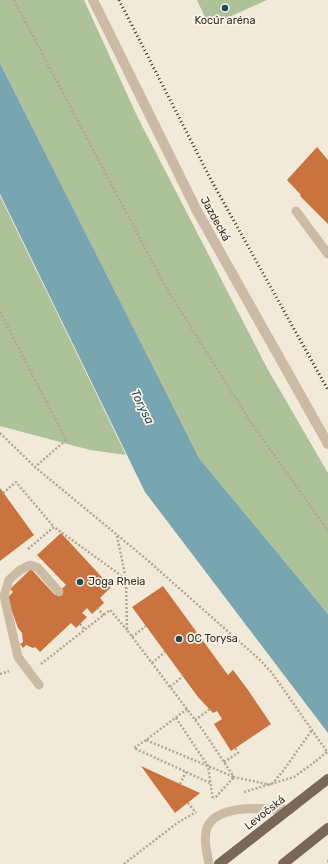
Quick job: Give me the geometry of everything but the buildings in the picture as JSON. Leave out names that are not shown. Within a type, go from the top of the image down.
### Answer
[{"type":"main road","name":"Levočská","points":[[219,864],[327,780]]},
{"type":"main road","points":[[283,864],[328,828]]},
{"type":"street","name":"Jazdecká","points":[[93,0],[197,211],[328,444]]},
{"type":"lane","points":[[296,211],[328,254]]},
{"type":"lane","points":[[39,685],[18,657],[4,596],[9,580],[20,570],[30,565],[38,568],[59,592]]},
{"type":"lane","points":[[209,864],[207,833],[209,824],[217,816],[238,809],[290,810]]},
{"type":"path","points":[[14,0],[165,286],[250,421],[328,531]]},
{"type":"path","points":[[0,312],[66,440],[35,467]]},
{"type":"path","points":[[0,433],[35,467],[260,659],[272,673],[328,752],[316,761]]},
{"type":"path","points":[[3,493],[16,482],[54,527],[126,579]]},
{"type":"path","points":[[24,552],[54,527]]},
{"type":"path","points":[[117,536],[126,579],[128,630]]},
{"type":"path","points":[[98,608],[104,615]]},
{"type":"path","points":[[0,673],[40,664],[110,610],[128,630],[187,709],[234,777]]},
{"type":"path","points":[[80,624],[85,630]]},
{"type":"path","points":[[132,637],[146,626]]},
{"type":"path","points":[[152,663],[165,652]]},
{"type":"path","points":[[170,687],[183,676]]},
{"type":"path","points":[[187,709],[134,748],[210,783]]},
{"type":"path","points":[[195,720],[210,709]]},
{"type":"path","points":[[176,718],[208,766],[213,800],[234,777]]},
{"type":"path","points":[[146,740],[234,777],[271,785],[283,772],[312,730]]},
{"type":"path","points":[[224,762],[238,753],[235,748]]},
{"type":"path","points":[[180,784],[186,772]]},
{"type":"path","points":[[188,803],[196,813]]},
{"type":"path","points":[[124,864],[177,823]]},
{"type":"green space","points":[[0,0],[84,0],[138,118],[267,368],[328,473],[328,614],[199,458],[0,63]]},
{"type":"green space","name":"Kocúr aréna","points":[[197,0],[267,0],[209,26]]},
{"type":"green space","points":[[0,196],[126,455],[90,450],[0,426]]},
{"type":"water","name":"Torysa","points":[[0,63],[199,458],[328,614],[328,733],[145,492],[0,194]]},
{"type":"railway","points":[[119,0],[210,178],[328,390]]},
{"type":"place","name":"Kocúr aréna","points":[[225,8]]},
{"type":"place","name":"Joga Rheia","points":[[80,582]]},
{"type":"place","name":"OC Torysa","points":[[179,639]]}]
